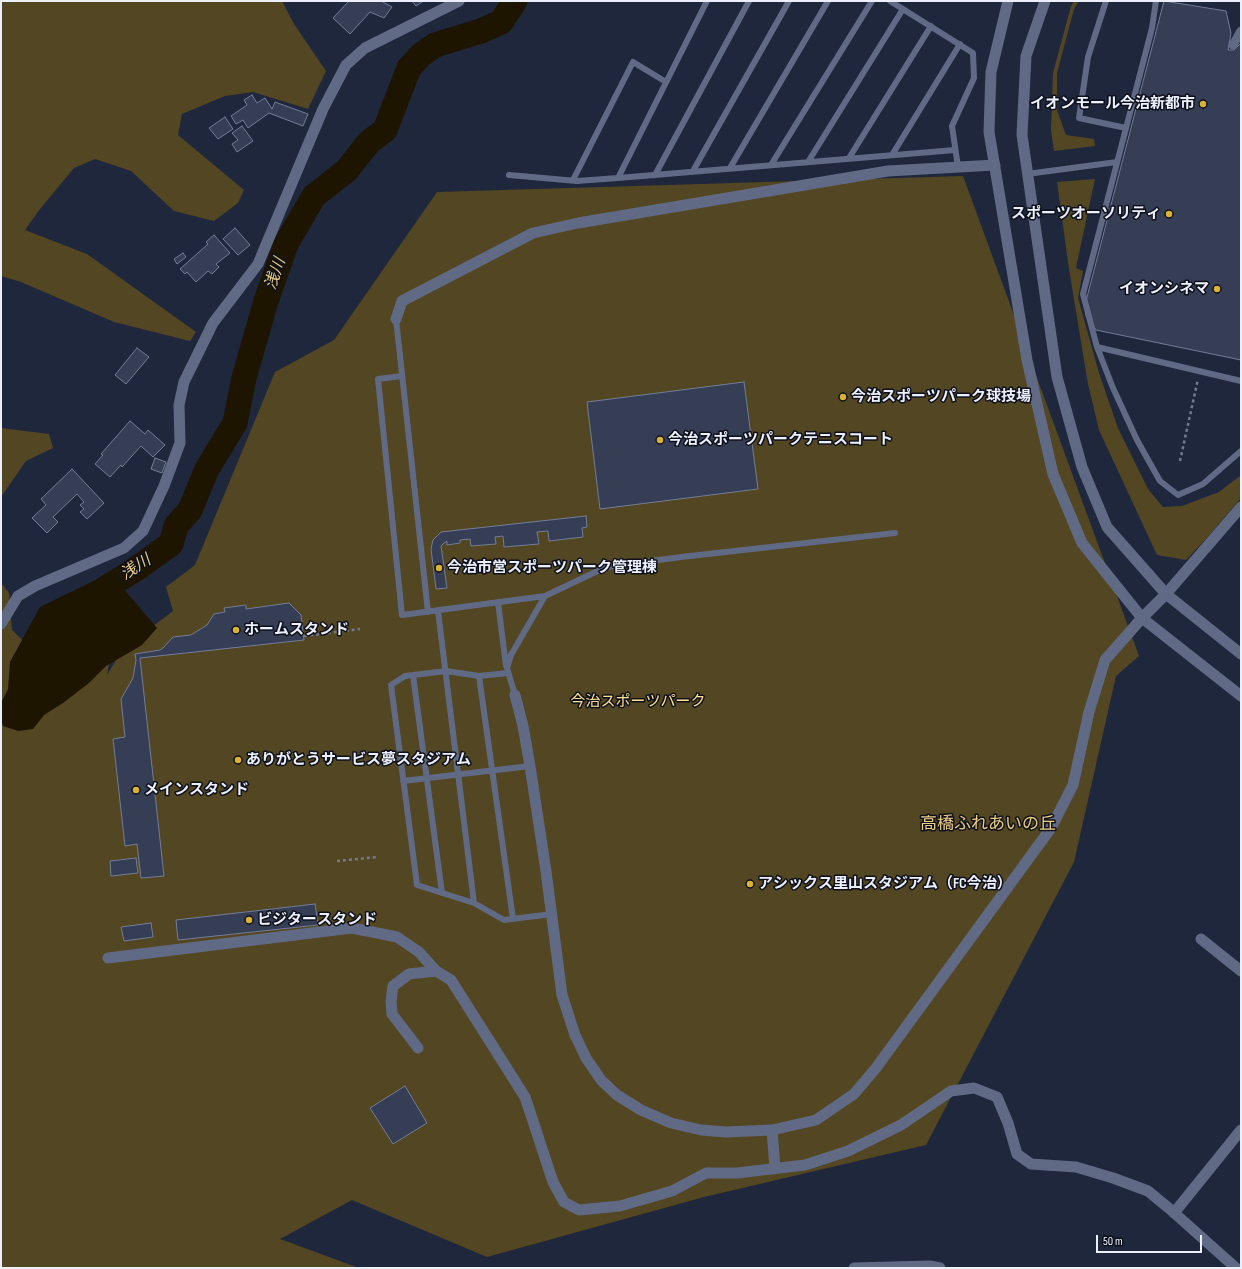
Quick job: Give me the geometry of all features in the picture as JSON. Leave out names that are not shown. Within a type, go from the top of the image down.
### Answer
[{"type":"street","points":[[1,624],[18,596],[35,586],[124,548],[143,531],[164,486],[180,443],[179,405],[184,382],[213,323],[258,264],[323,109],[346,65],[365,48],[459,1]]},
{"type":"street","points":[[1008,1],[991,72],[989,132],[1027,360],[1053,474],[1082,543],[1142,618],[1241,696]]},
{"type":"street","points":[[1045,1],[1026,56],[1022,135],[1057,377],[1082,467],[1107,527],[1166,594],[1241,654]]},
{"type":"street","points":[[1233,46],[1241,31]]},
{"type":"street","points":[[396,319],[402,301],[533,234],[578,223],[888,171],[995,165]]},
{"type":"street","points":[[515,695],[523,726],[530,766],[552,914],[562,995],[575,1035],[586,1058],[601,1080],[617,1095],[635,1106],[671,1123],[701,1130],[726,1132],[772,1130],[816,1120],[854,1094],[876,1068],[1051,828],[1073,785],[1090,712],[1105,660],[1142,618],[1166,594],[1241,508]]},
{"type":"street","points":[[108,958],[352,928],[397,937],[419,952],[436,971],[451,980],[525,1097],[554,1182],[564,1202],[579,1210],[620,1206],[672,1191],[706,1172],[737,1173],[805,1165],[848,1151],[901,1126],[951,1092],[974,1088],[997,1097],[1008,1123],[1017,1154],[1031,1164],[1076,1167],[1113,1178],[1148,1191],[1236,1268]]},
{"type":"street","points":[[1201,939],[1241,971]]},
{"type":"street","points":[[418,1048],[392,1014],[391,1002],[393,986],[409,974],[436,971]]},
{"type":"street","points":[[772,1130],[775,1168]]},
{"type":"street","points":[[1174,1213],[1241,1130]]},
{"type":"street","points":[[854,1268],[930,1266],[940,1268]]},
{"type":"lane","points":[[618,178],[707,1]]},
{"type":"lane","points":[[655,175],[749,1]]},
{"type":"lane","points":[[693,172],[788,1]]},
{"type":"lane","points":[[730,168],[828,1]]},
{"type":"lane","points":[[771,165],[872,1]]},
{"type":"lane","points":[[890,1],[973,52],[974,78],[952,126],[958,167]]},
{"type":"lane","points":[[1106,1],[1088,57],[1079,118],[1126,128]]},
{"type":"lane","points":[[1156,1],[1152,28],[1083,294],[1097,347],[1137,440],[1160,481],[1178,495],[1203,484],[1241,451]]},
{"type":"lane","points":[[808,162],[903,9]]},
{"type":"lane","points":[[849,158],[931,26]]},
{"type":"lane","points":[[892,155],[960,44]]},
{"type":"lane","points":[[573,180],[633,62],[666,82]]},
{"type":"lane","points":[[509,176],[573,180],[618,178],[955,150]]},
{"type":"lane","points":[[1027,174],[1117,162]]},
{"type":"lane","points":[[396,319],[428,612]]},
{"type":"lane","points":[[1097,347],[1241,381]]},
{"type":"lane","points":[[402,376],[378,379],[402,615],[545,596],[606,567],[895,533]]},
{"type":"lane","points":[[507,671],[511,655],[545,596]]},
{"type":"lane","points":[[498,602],[507,671],[515,695]]},
{"type":"lane","points":[[438,611],[474,904]]},
{"type":"lane","points":[[507,671],[479,676],[446,671],[405,676],[391,685],[417,885],[474,904],[504,920],[552,914]]},
{"type":"lane","points":[[413,675],[442,893]]},
{"type":"lane","points":[[479,676],[513,919]]},
{"type":"lane","points":[[403,781],[530,766]]},
{"type":"path","points":[[1180,461],[1200,371]]},
{"type":"path","points":[[304,636],[360,629]]},
{"type":"path","points":[[337,861],[378,857]]},
{"type":"green space","points":[[1,1],[282,1],[294,24],[326,71],[308,109],[253,92],[225,96],[182,114],[178,135],[244,190],[238,203],[214,221],[174,211],[131,171],[95,159],[74,168],[40,209],[25,230],[87,254],[196,332],[190,341],[114,322],[21,282],[1,276]]},
{"type":"green space","points":[[1074,1],[1079,1],[1074,9],[1057,73],[1057,110],[1066,135],[1094,139],[1095,146],[1054,151],[1051,130],[1053,73],[1071,6]]},
{"type":"green space","name":"今治スポーツパーク","points":[[963,176],[1139,656],[1116,676],[1074,862],[926,1145],[704,1197],[487,1257],[352,1200],[280,1239],[359,1268],[1,1268],[1,585],[3,585],[9,593],[12,630],[31,648],[116,626],[107,675],[123,649],[173,611],[166,587],[195,565],[275,372],[334,340],[437,192]]},
{"type":"green space","points":[[1095,179],[1076,268],[1083,271],[1078,298],[1099,373],[1118,428],[1148,489],[1163,507],[1182,506],[1219,492],[1241,475],[1241,498],[1186,560],[1157,555],[1099,430],[1088,384],[1069,269],[1057,182]]},
{"type":"green space","points":[[1,428],[49,434],[53,448],[26,461],[1,497]]},
{"type":"shaded area","points":[[110,573],[157,628],[142,645],[106,666],[89,683],[63,703],[44,715],[33,729],[18,731],[3,726],[1,720],[1,703],[8,689],[10,662],[40,607]]},
{"type":"building","points":[[349,1],[381,1],[392,7],[384,18],[370,12],[350,34],[333,18]]},
{"type":"building","points":[[412,1],[421,1],[422,2],[416,6]]},
{"type":"building","name":"イオンモール今治新都市","points":[[1164,1],[1226,11],[1231,33],[1228,50],[1234,50],[1241,43],[1241,360],[1096,330],[1086,316],[1086,301]]},
{"type":"building","points":[[252,95],[257,103],[265,98],[272,109],[275,102],[308,114],[303,126],[269,113],[248,128],[243,120],[236,124],[231,116],[247,105],[244,100]]},
{"type":"building","points":[[225,117],[233,129],[218,139],[209,128]]},
{"type":"building","points":[[242,126],[253,141],[237,152],[232,144],[238,140],[232,133]]},
{"type":"building","points":[[235,228],[250,245],[238,255],[223,239]]},
{"type":"building","points":[[214,235],[230,253],[216,264],[219,267],[212,274],[208,271],[196,282],[187,272],[185,274],[180,269],[208,244],[206,242]]},
{"type":"building","points":[[183,253],[186,257],[177,264],[174,259]]},
{"type":"building","points":[[137,348],[149,357],[126,384],[115,375]]},
{"type":"building","points":[[744,382],[758,489],[600,509],[587,402]]},
{"type":"building","points":[[130,421],[145,434],[148,430],[165,445],[153,457],[141,446],[122,467],[121,465],[110,477],[95,464],[103,455],[101,454]]},
{"type":"building","points":[[155,458],[166,462],[162,473],[151,469]]},
{"type":"building","points":[[72,469],[104,503],[87,519],[80,512],[84,509],[80,505],[84,502],[77,494],[53,517],[58,522],[47,533],[32,518],[46,505],[41,499]]},
{"type":"building","name":"今治市営スポーツパーク管理棟","points":[[586,516],[587,527],[582,528],[583,537],[549,541],[548,531],[537,532],[539,544],[504,547],[503,536],[495,537],[496,544],[471,546],[470,539],[460,540],[460,543],[447,545],[447,541],[441,546],[447,588],[436,589],[431,549],[433,540],[441,532]]},
{"type":"building","points":[[289,603],[301,615],[304,640],[140,658],[164,876],[141,878],[137,844],[125,846],[113,739],[125,737],[121,699],[133,678],[136,660],[135,654],[160,650],[173,637],[191,635],[207,625],[214,614],[225,612],[224,608],[246,605],[246,609]]},
{"type":"building","points":[[136,858],[138,873],[111,876],[110,861]]},
{"type":"building","points":[[315,904],[318,925],[178,940],[176,920]]},
{"type":"building","points":[[151,923],[153,937],[124,941],[121,927]]},
{"type":"building","points":[[405,1086],[427,1123],[393,1144],[370,1108]]},
{"type":"waterway","name":"浅川","points":[[98,593],[133,571],[171,544],[176,526],[190,510],[207,469],[235,423],[244,378],[266,301],[286,244],[314,196],[347,170],[369,142],[385,130],[409,68],[421,55],[435,45],[481,31],[501,22],[515,1]]},
{"type":"place","name":"イオンモール今治新都市","points":[[1203,104]]},
{"type":"place","name":"スポーツオーソリティ","points":[[1169,214]]},
{"type":"place","name":"イオンシネマ","points":[[1217,289]]},
{"type":"place","name":"今治スポーツパーク球技場","points":[[843,397]]},
{"type":"place","name":"今治スポーツパークテニスコート","points":[[660,440]]},
{"type":"place","name":"今治市営スポーツパーク管理棟","points":[[439,568]]},
{"type":"place","name":"ホームスタンド","points":[[236,630]]},
{"type":"place","name":"ありがとうサービス夢スタジアム","points":[[238,760]]},
{"type":"place","name":"メインスタンド","points":[[136,790]]},
{"type":"place","name":"アシックス里山スタジアム（FC今治）","points":[[750,884]]},
{"type":"place","name":"ビジタースタンド","points":[[249,920]]},
{"type":"district","name":"高橋ふれあいの丘","points":[[988,825]]}]
